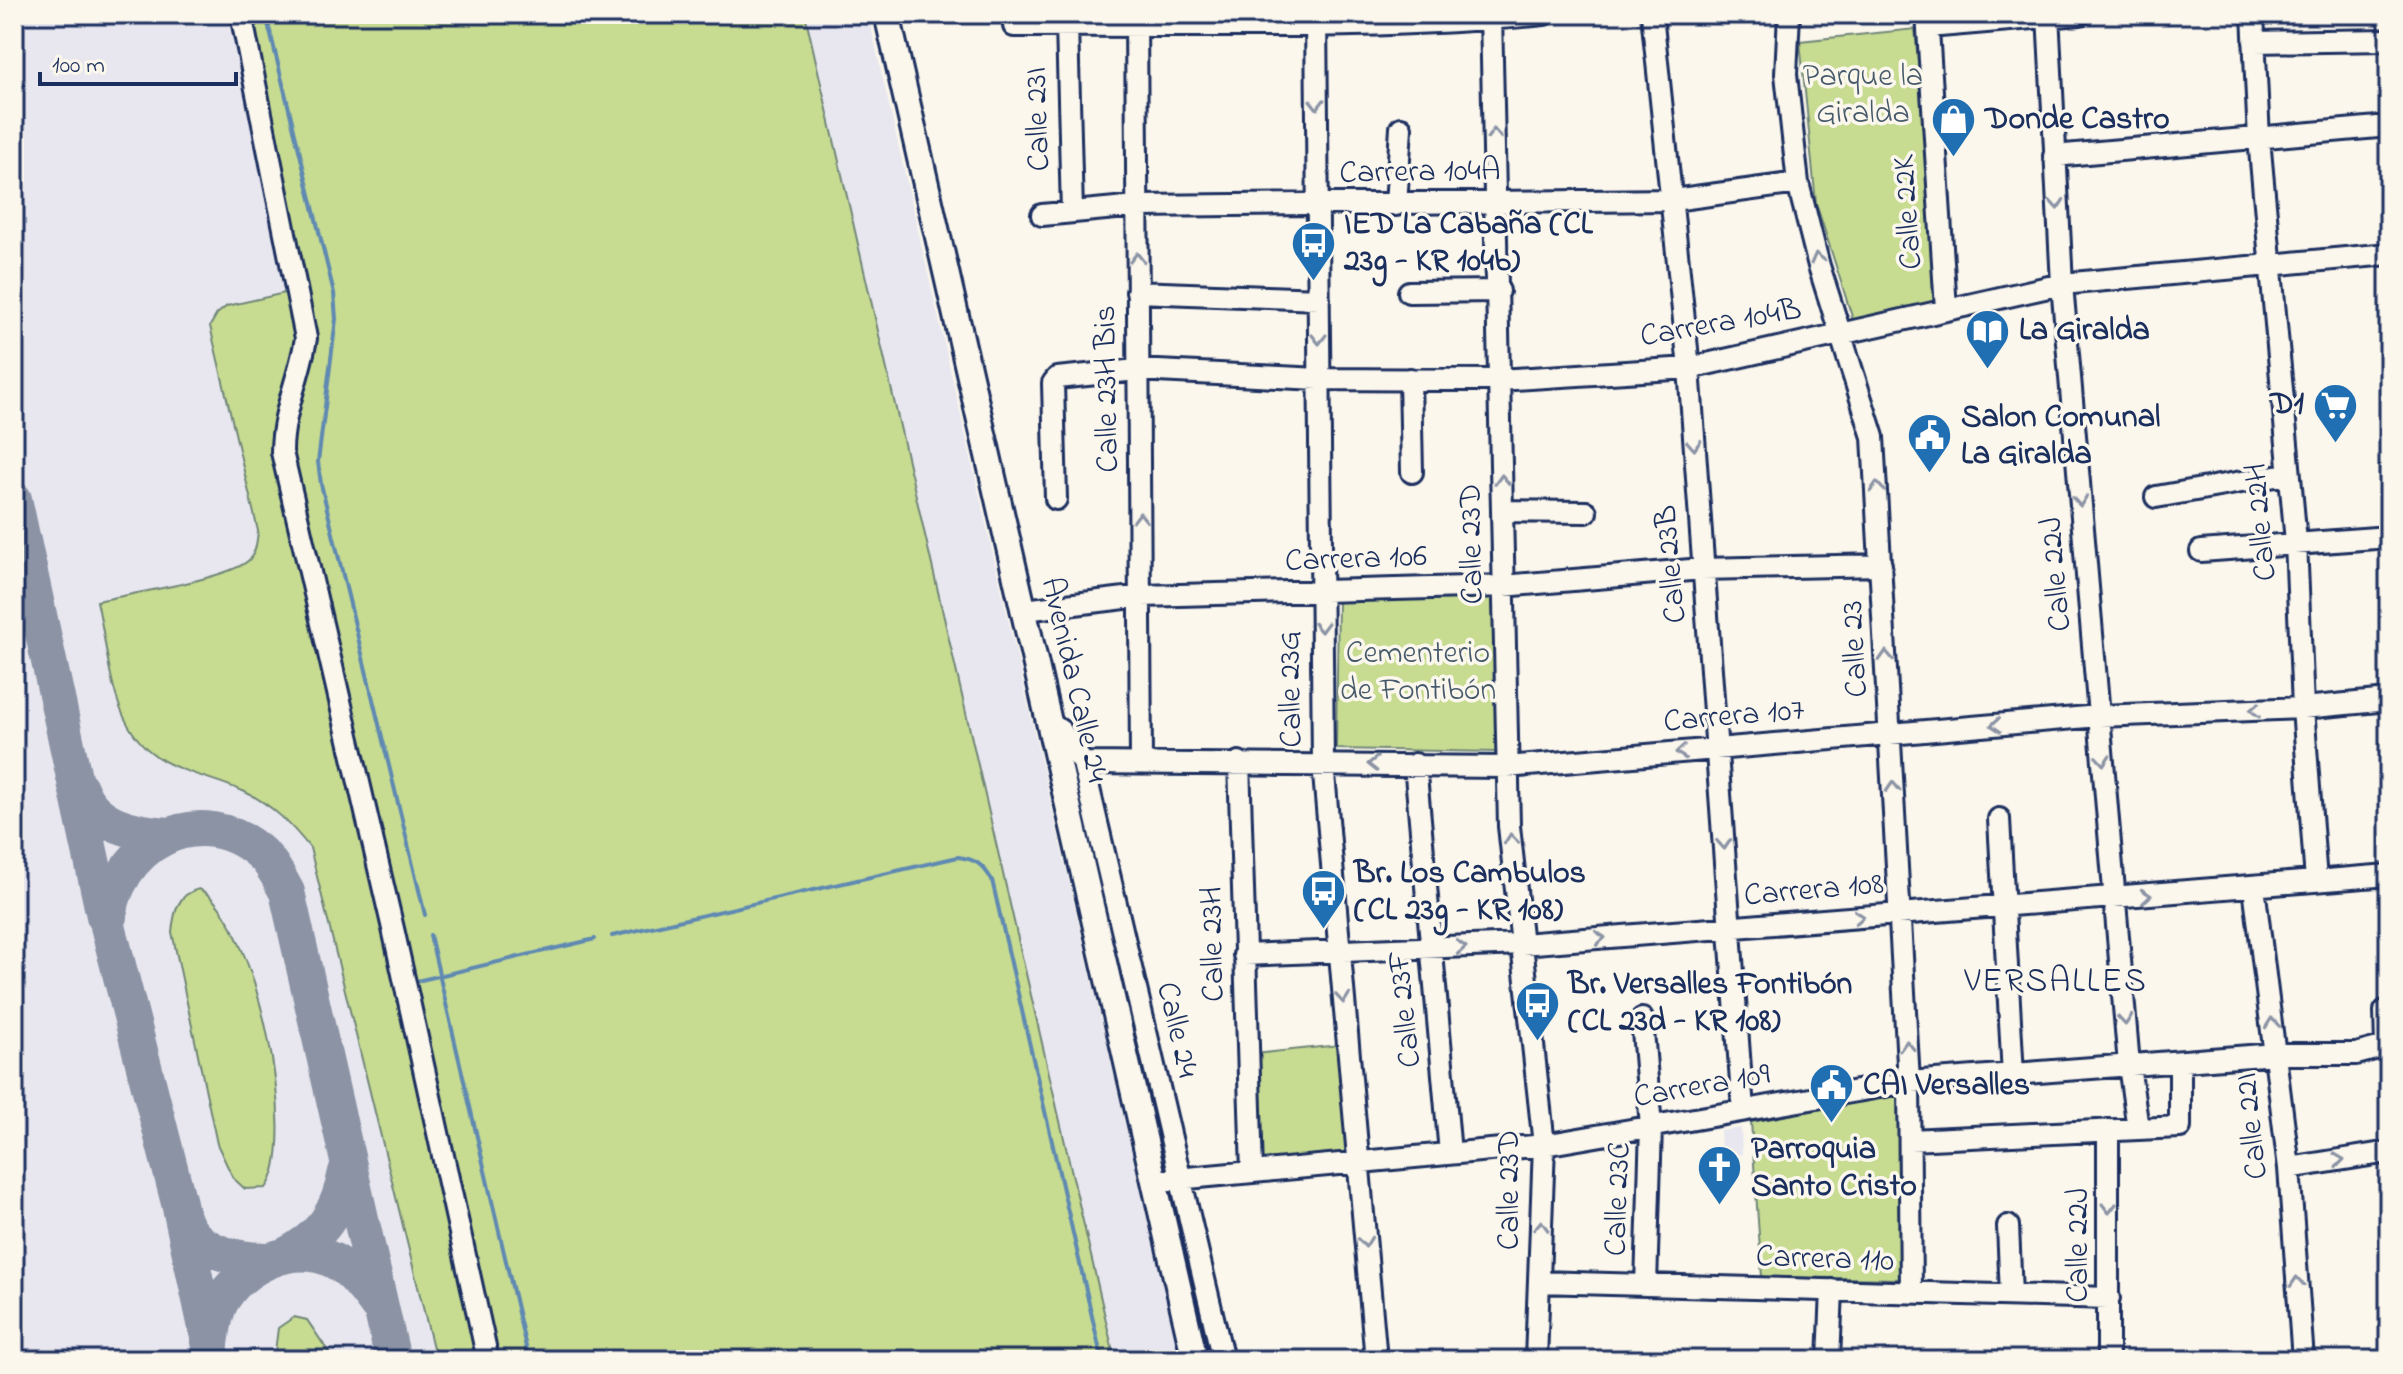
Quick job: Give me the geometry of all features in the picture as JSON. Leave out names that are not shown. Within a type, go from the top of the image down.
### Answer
[{"type":"main road","name":"Avenida Calle 24","points":[[887,14],[1195,1360]]},
{"type":"street","points":[[241,14],[306,338],[285,418],[282,452],[391,918],[488,1360]]},
{"type":"street","points":[[1014,26],[1067,25],[1136,18],[1316,20],[1544,14]]},
{"type":"street","name":"Calle 23B","points":[[1652,14],[1689,368],[1743,1110]]},
{"type":"street","name":"Calle 23","points":[[1789,14],[1786,74],[1798,183],[1873,437],[1909,1082],[1911,1292]]},
{"type":"street","points":[[1927,20],[2080,14]]},
{"type":"street","name":"Calle 22H","points":[[2253,14],[2259,139],[2287,474],[2296,542],[2303,708],[2316,881]]},
{"type":"street","name":"Calle 22J","points":[[2048,15],[2062,284],[2129,1065],[2138,1129]]},
{"type":"street","name":"Calle 23D","points":[[1491,17],[1509,826],[1544,1145],[1536,1360]]},
{"type":"street","name":"Calle 23H Bis","points":[[1136,18],[1141,763]]},
{"type":"street","name":"Calle 23G","points":[[1316,20],[1323,763],[1376,1360]]},
{"type":"street","name":"Calle 22K","points":[[1927,20],[1946,309]]},
{"type":"street","name":"Calle 23I","points":[[1067,25],[1072,212]]},
{"type":"street","points":[[2254,42],[2389,40]]},
{"type":"street","points":[[2054,156],[2389,126]]},
{"type":"street","points":[[1396,205],[1401,128]]},
{"type":"street","name":"Carrera 104A","points":[[1042,215],[1137,206],[1673,200],[1798,183]]},
{"type":"street","name":"Carrera 104B","points":[[1056,499],[1053,383],[1057,378],[1137,370],[1319,379],[1498,380],[1689,368],[2062,284],[2389,254]]},
{"type":"street","points":[[1409,292],[1499,291]]},
{"type":"street","points":[[1137,292],[1319,299]]},
{"type":"street","points":[[1410,379],[1412,472]]},
{"type":"street","points":[[2156,497],[2287,474]]},
{"type":"street","points":[[1503,511],[1586,512]]},
{"type":"street","points":[[2201,551],[2389,537]]},
{"type":"street","name":"Carrera 106","points":[[1024,610],[1142,596],[1503,586],[1702,569],[1881,565]]},
{"type":"street","name":"Carrera 107","points":[[1083,763],[1239,762],[1507,767],[2099,716],[2303,708],[2389,700]]},
{"type":"street","name":"Calle 24","points":[[1051,724],[1061,731],[1083,763],[1223,1360]]},
{"type":"street","name":"Calle 23H","points":[[1239,762],[1252,1172]]},
{"type":"street","name":"Calle 23F","points":[[1415,764],[1429,949],[1450,1153]]},
{"type":"street","points":[[1999,819],[2013,1076]]},
{"type":"street","points":[[1081,859],[1098,827]]},
{"type":"street","name":"Carrera 108","points":[[1244,955],[1522,944],[2389,875]]},
{"type":"street","name":"Calle 22I","points":[[2254,887],[2289,1168],[2303,1360]]},
{"type":"street","name":"Carrera 109","points":[[1155,1181],[1544,1145],[1909,1082],[2276,1054],[2356,1054],[2386,1046],[2385,1011]]},
{"type":"street","name":"Calle 23C","points":[[1642,1019],[1651,1127],[1646,1285]]},
{"type":"street","points":[[1910,1140],[2180,1127],[2180,1062]]},
{"type":"street","name":"Calle 22J","points":[[2108,1130],[2108,1360]]},
{"type":"street","points":[[2289,1168],[2389,1152]]},
{"type":"street","points":[[2008,1226],[2011,1295]]},
{"type":"street","name":"Carrera 110","points":[[1539,1282],[2109,1298]]},
{"type":"street","points":[[1829,1360],[1832,1290]]},
{"type":"shaded area","points":[[14,14],[868,14],[1180,1360],[14,1360]]},
{"type":"shaded area","points":[[1741,1128],[1742,1154],[1734,1156],[1734,1174],[1722,1174],[1720,1131]]},
{"type":"green space","points":[[259,14],[805,14],[1115,1360],[436,1360],[310,848],[280,816],[255,797],[173,766],[144,746],[121,710],[97,601],[221,573],[249,560],[256,546],[258,531],[210,326],[217,314],[227,306],[307,288],[243,18]]},
{"type":"green space","name":"Parque la Giralda","points":[[1915,29],[1940,305],[1854,323],[1816,203],[1800,41]]},
{"type":"green space","name":"Cementerio de Fontibón","points":[[1495,591],[1498,752],[1336,749],[1338,600]]},
{"type":"green space","points":[[199,889],[219,907],[238,940],[254,982],[267,1031],[278,1125],[276,1163],[266,1188],[245,1189],[233,1178],[217,1144],[172,932],[181,900]]},
{"type":"green space","points":[[1339,1045],[1349,1153],[1257,1160],[1255,1054]]},
{"type":"green space","points":[[1902,1094],[1904,1279],[1762,1277],[1751,1122]]},
{"type":"green space","points":[[294,1317],[307,1320],[334,1360],[274,1360],[278,1328]]},
{"type":"waterway","points":[[267,19],[334,293],[336,319],[318,462],[321,484],[425,915]]},
{"type":"waterway","points":[[612,936],[958,857],[970,859],[982,867],[992,880],[1102,1360]]},
{"type":"waterway","points":[[430,935],[529,1360]]},
{"type":"waterway","points":[[417,981],[595,939]]},
{"type":"taxiway","points":[[14,499],[104,916]]},
{"type":"taxiway","points":[[80,788],[86,801],[105,819],[129,829],[169,835]]},
{"type":"taxiway","points":[[213,1360],[179,1203],[108,926],[113,898],[125,873],[142,853],[164,838],[188,830],[213,830],[239,838],[268,860],[287,892],[393,1360]]},
{"type":"taxiway","points":[[284,1256],[309,1241],[326,1222],[338,1200],[346,1172]]},
{"type":"taxiway","points":[[183,1217],[188,1229],[206,1246],[230,1256],[268,1260]]},
{"type":"taxiway","points":[[211,1344],[217,1312],[230,1289],[255,1267],[286,1255],[303,1254],[334,1261],[353,1275],[377,1305]]},
{"type":"place","name":"Donde Castro","points":[[1954,159]]},
{"type":"place","name":"IED La Cabaña (CL 23g - KR 104b)","points":[[1313,282]]},
{"type":"place","name":"La Giralda","points":[[1988,370]]},
{"type":"place","name":"D1","points":[[2335,444]]},
{"type":"place","name":"Salon Comunal La Giralda","points":[[1930,475]]},
{"type":"place","name":"Br. Los Cambulos (CL 23g - KR 108)","points":[[1323,931]]},
{"type":"place","name":"Br. Versalles Fontibón (CL 23d - KR 108)","points":[[1537,1042]]},
{"type":"place","name":"CAI Versalles","points":[[1832,1125]]},
{"type":"place","name":"Parroquia Santo Cristo","points":[[1720,1207]]},
{"type":"district","name":"VERSALLES","points":[[2056,983]]}]
